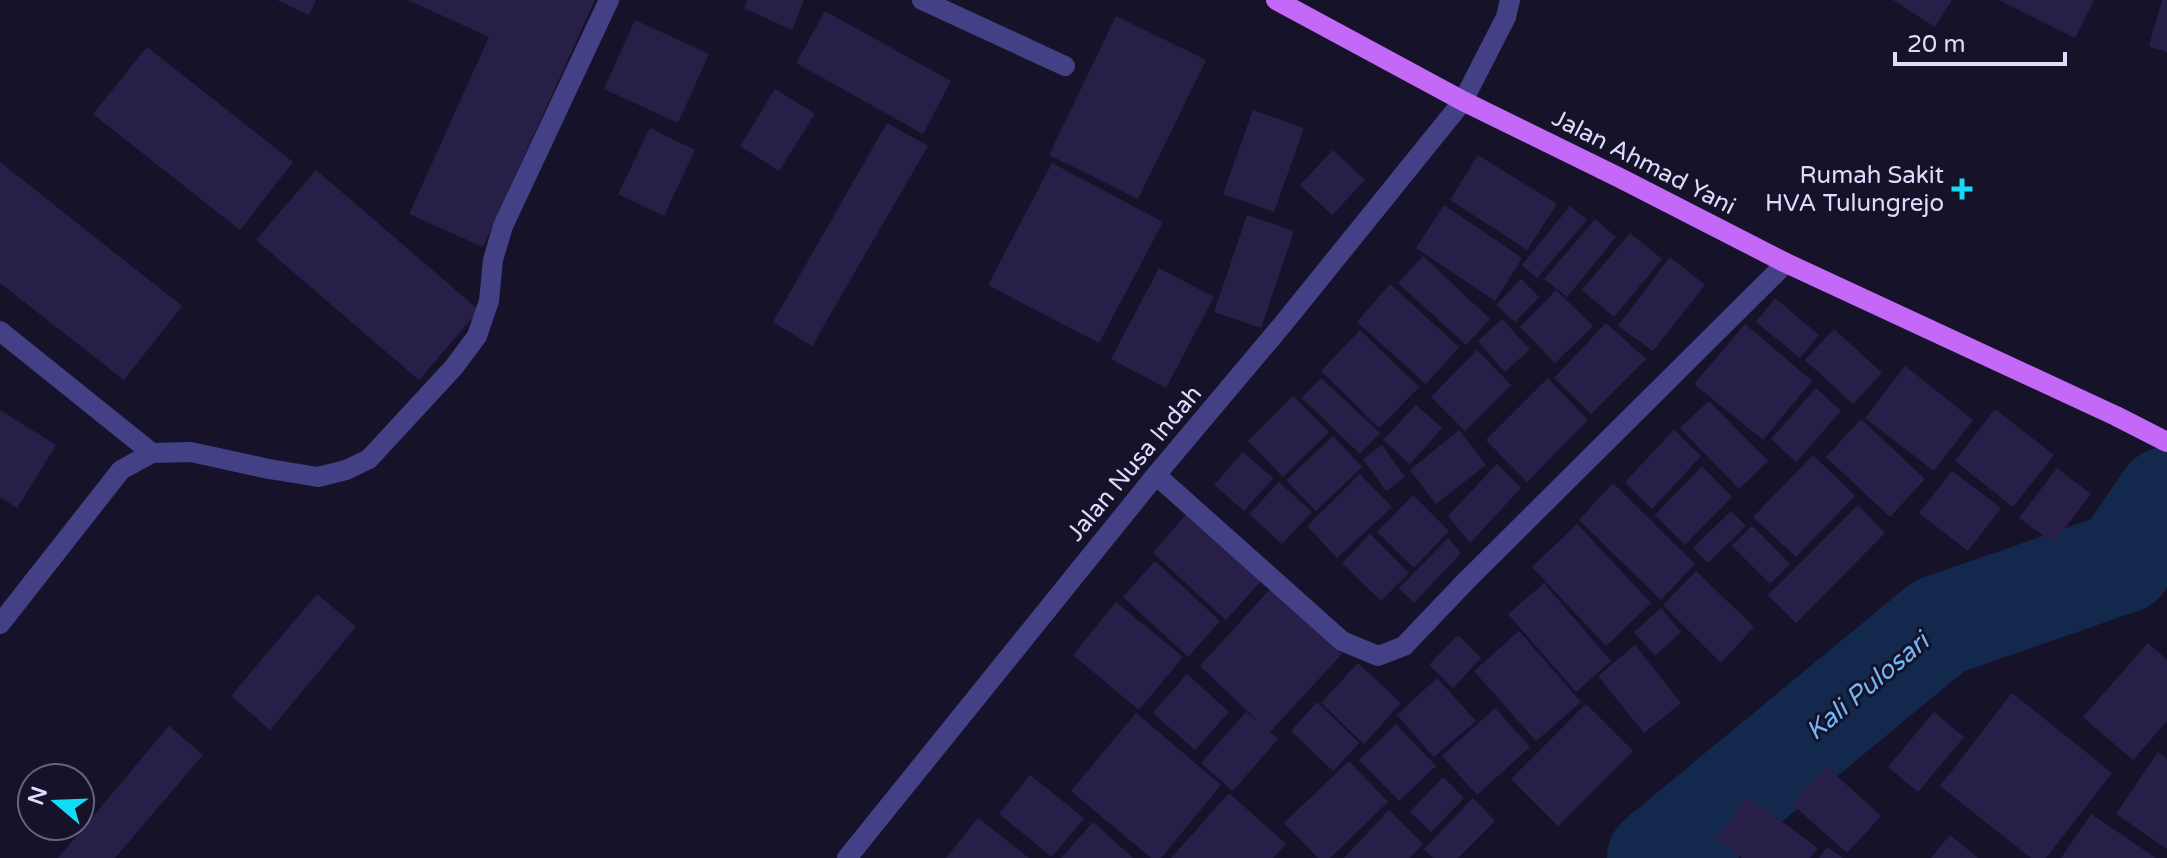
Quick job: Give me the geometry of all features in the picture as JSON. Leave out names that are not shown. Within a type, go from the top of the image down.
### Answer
[{"type":"main road","name":"Jalan Ahmad Yani","points":[[1276,0],[1463,101],[1786,263],[2167,442]]},
{"type":"street","points":[[0,624],[121,470],[152,453],[191,452],[318,477],[346,470],[369,459],[454,367],[477,336],[489,301],[493,260],[503,226],[609,0]]},
{"type":"street","points":[[922,0],[1065,66]]},
{"type":"street","name":"Jalan Nusa Indah","points":[[847,858],[1463,101],[1506,17],[1510,0]]},
{"type":"street","points":[[1156,475],[1342,641],[1378,656],[1404,646],[1786,263]]},
{"type":"street","points":[[0,331],[152,453]]},
{"type":"building","points":[[277,0],[316,0],[309,15]]},
{"type":"building","points":[[408,0],[595,0],[483,247],[409,214],[489,37]]},
{"type":"building","points":[[748,0],[804,0],[792,30],[744,8]]},
{"type":"building","points":[[1893,0],[1952,0],[1935,27]]},
{"type":"building","points":[[1999,0],[2094,0],[2075,38]]},
{"type":"building","points":[[2162,0],[2167,0],[2167,52],[2149,46]]},
{"type":"building","points":[[825,11],[951,81],[923,134],[796,63]]},
{"type":"building","points":[[1116,16],[1206,60],[1138,199],[1049,155]]},
{"type":"building","points":[[635,20],[709,54],[678,123],[604,89]]},
{"type":"building","points":[[147,47],[293,162],[240,230],[93,114]]},
{"type":"building","points":[[775,89],[815,114],[779,171],[740,146]]},
{"type":"building","points":[[1253,110],[1304,128],[1274,212],[1223,194]]},
{"type":"building","points":[[887,123],[928,146],[812,346],[773,322]]},
{"type":"building","points":[[650,128],[695,150],[664,216],[618,194]]},
{"type":"building","points":[[1333,150],[1365,180],[1332,215],[1300,185]]},
{"type":"building","points":[[1478,155],[1557,204],[1527,250],[1450,200]]},
{"type":"building","points":[[0,162],[182,306],[124,380],[0,283]]},
{"type":"building","points":[[1052,163],[1163,222],[1099,343],[988,285]]},
{"type":"building","points":[[316,170],[479,310],[419,380],[256,240]]},
{"type":"building","points":[[1444,205],[1522,258],[1495,301],[1416,248]]},
{"type":"building","points":[[1570,206],[1587,220],[1537,278],[1522,265]]},
{"type":"building","points":[[1247,215],[1294,231],[1261,328],[1214,312]]},
{"type":"building","points":[[1595,219],[1616,237],[1567,297],[1544,279]]},
{"type":"building","points":[[1630,233],[1662,259],[1614,317],[1582,290]]},
{"type":"building","points":[[1423,256],[1490,319],[1466,345],[1398,283]]},
{"type":"building","points":[[1670,257],[1705,285],[1653,351],[1618,326]]},
{"type":"building","points":[[1159,268],[1214,297],[1166,388],[1111,359]]},
{"type":"building","points":[[1521,279],[1539,297],[1515,322],[1496,305]]},
{"type":"building","points":[[1390,284],[1459,347],[1426,384],[1357,322]]},
{"type":"building","points":[[1556,290],[1593,326],[1555,363],[1520,327]]},
{"type":"building","points":[[1775,298],[1819,335],[1800,358],[1756,322]]},
{"type":"building","points":[[1502,319],[1530,349],[1505,372],[1478,341]]},
{"type":"building","points":[[1606,323],[1646,359],[1591,414],[1554,378]]},
{"type":"building","points":[[1745,324],[1812,381],[1763,440],[1694,384]]},
{"type":"building","points":[[1834,329],[1882,373],[1853,404],[1805,360]]},
{"type":"building","points":[[1360,330],[1419,387],[1379,428],[1321,371]]},
{"type":"building","points":[[1477,350],[1511,385],[1465,431],[1431,397]]},
{"type":"building","points":[[1905,366],[1973,420],[1934,471],[1865,418]]},
{"type":"building","points":[[1321,378],[1380,433],[1360,454],[1302,398]]},
{"type":"building","points":[[1548,378],[1588,420],[1527,482],[1486,440]]},
{"type":"building","points":[[1816,388],[1841,411],[1796,462],[1771,439]]},
{"type":"building","points":[[1293,396],[1329,432],[1283,477],[1248,441]]},
{"type":"building","points":[[1709,401],[1768,461],[1739,489],[1680,428]]},
{"type":"building","points":[[1416,405],[1442,428],[1410,464],[1383,440]]},
{"type":"building","points":[[1995,409],[2054,455],[2013,507],[1955,461]]},
{"type":"building","points":[[0,410],[56,445],[17,508],[0,497]]},
{"type":"building","points":[[1861,419],[1925,479],[1890,517],[1826,457]]},
{"type":"building","points":[[1459,430],[1486,465],[1436,504],[1410,470]]},
{"type":"building","points":[[1674,430],[1701,456],[1652,509],[1625,482]]},
{"type":"building","points":[[1333,436],[1362,467],[1316,511],[1286,480]]},
{"type":"building","points":[[1382,445],[1405,477],[1386,491],[1363,459]]},
{"type":"building","points":[[1243,452],[1273,478],[1244,511],[1214,485]]},
{"type":"building","points":[[1813,455],[1855,496],[1796,557],[1753,517]]},
{"type":"building","points":[[1497,464],[1521,488],[1470,543],[1448,516]]},
{"type":"building","points":[[1702,466],[1732,497],[1685,545],[1655,515]]},
{"type":"building","points":[[2057,468],[2091,494],[2053,543],[2019,518]]},
{"type":"building","points":[[1952,471],[2001,508],[1968,551],[1919,513]]},
{"type":"building","points":[[1360,474],[1392,507],[1337,558],[1307,526]]},
{"type":"building","points":[[1279,482],[1312,512],[1282,544],[1249,514]]},
{"type":"building","points":[[1613,483],[1695,564],[1661,600],[1579,520]]},
{"type":"building","points":[[1413,495],[1449,531],[1414,568],[1377,532]]},
{"type":"building","points":[[1858,505],[1885,533],[1796,623],[1768,595]]},
{"type":"building","points":[[1731,511],[1746,526],[1708,563],[1693,548]]},
{"type":"building","points":[[1187,513],[1262,580],[1226,620],[1153,553]]},
{"type":"building","points":[[1577,524],[1651,603],[1606,646],[1532,567]]},
{"type":"building","points":[[1752,526],[1790,564],[1770,584],[1732,546]]},
{"type":"building","points":[[1370,534],[1409,573],[1381,601],[1342,563]]},
{"type":"building","points":[[1448,538],[1461,553],[1414,603],[1399,588]]},
{"type":"building","points":[[1155,561],[1220,621],[1188,657],[1123,597]]},
{"type":"building","points":[[1696,571],[1754,627],[1721,663],[1663,605]]},
{"type":"building","points":[[1544,583],[1611,661],[1576,692],[1508,614]]},
{"type":"building","points":[[1271,588],[1342,654],[1270,732],[1278,739],[1233,791],[1201,763],[1246,712],[1260,723],[1200,666]]},
{"type":"building","points":[[317,594],[356,627],[270,730],[231,696]]},
{"type":"building","points":[[1116,602],[1183,657],[1139,710],[1073,655]]},
{"type":"building","points":[[1661,608],[1681,632],[1655,656],[1634,632]]},
{"type":"building","points":[[1519,631],[1581,702],[1536,741],[1474,671]]},
{"type":"building","points":[[1458,635],[1481,658],[1453,688],[1429,665]]},
{"type":"building","points":[[2148,643],[2167,660],[2167,721],[2133,760],[2083,717]]},
{"type":"building","points":[[1635,645],[1681,703],[1644,733],[1598,676]]},
{"type":"building","points":[[1358,663],[1401,703],[1364,744],[1321,703]]},
{"type":"building","points":[[1187,674],[1229,712],[1195,750],[1153,713]]},
{"type":"building","points":[[1437,678],[1476,721],[1434,757],[1397,715]]},
{"type":"building","points":[[2012,693],[2112,773],[2046,858],[2031,858],[1940,786]]},
{"type":"building","points":[[1317,702],[1359,743],[1333,771],[1291,731]]},
{"type":"building","points":[[1586,704],[1633,751],[1558,826],[1511,779]]},
{"type":"building","points":[[1495,708],[1530,747],[1477,795],[1442,756]]},
{"type":"building","points":[[1934,712],[1964,737],[1918,792],[1888,767]]},
{"type":"building","points":[[1136,713],[1221,785],[1161,858],[1151,858],[1071,791]]},
{"type":"building","points":[[1396,724],[1436,766],[1399,801],[1359,760]]},
{"type":"building","points":[[169,726],[203,755],[115,858],[58,858],[71,842],[96,842],[96,813]]},
{"type":"building","points":[[2158,752],[2167,759],[2167,849],[2116,814]]},
{"type":"building","points":[[1349,761],[1388,802],[1330,858],[1318,858],[1284,823]]},
{"type":"building","points":[[1826,766],[1881,816],[1847,853],[1792,804]]},
{"type":"building","points":[[1030,775],[1084,818],[1052,857],[999,814]]},
{"type":"building","points":[[1443,777],[1464,798],[1431,832],[1410,812]]},
{"type":"building","points":[[1229,793],[1286,844],[1273,858],[1171,858]]},
{"type":"building","points":[[1747,796],[1818,848],[1810,858],[1742,858],[1716,839]]},
{"type":"building","points":[[1473,798],[1495,821],[1458,858],[1433,858],[1424,849]]},
{"type":"building","points":[[1389,810],[1423,844],[1410,858],[1344,858]]},
{"type":"building","points":[[2091,814],[2156,858],[2061,858]]},
{"type":"building","points":[[978,818],[1029,858],[946,858]]},
{"type":"building","points":[[1093,822],[1133,858],[1061,858]]},
{"type":"building","points":[[1950,835],[1978,858],[1931,858]]},
{"type":"building","points":[[1827,847],[1843,858],[1819,858]]},
{"type":"waterway","name":"Kali Pulosari","points":[[1658,858],[1939,626],[2123,562],[2167,498]]},
{"type":"place","name":"Rumah Sakit HVA Tulungrejo","points":[[1962,189]]}]
